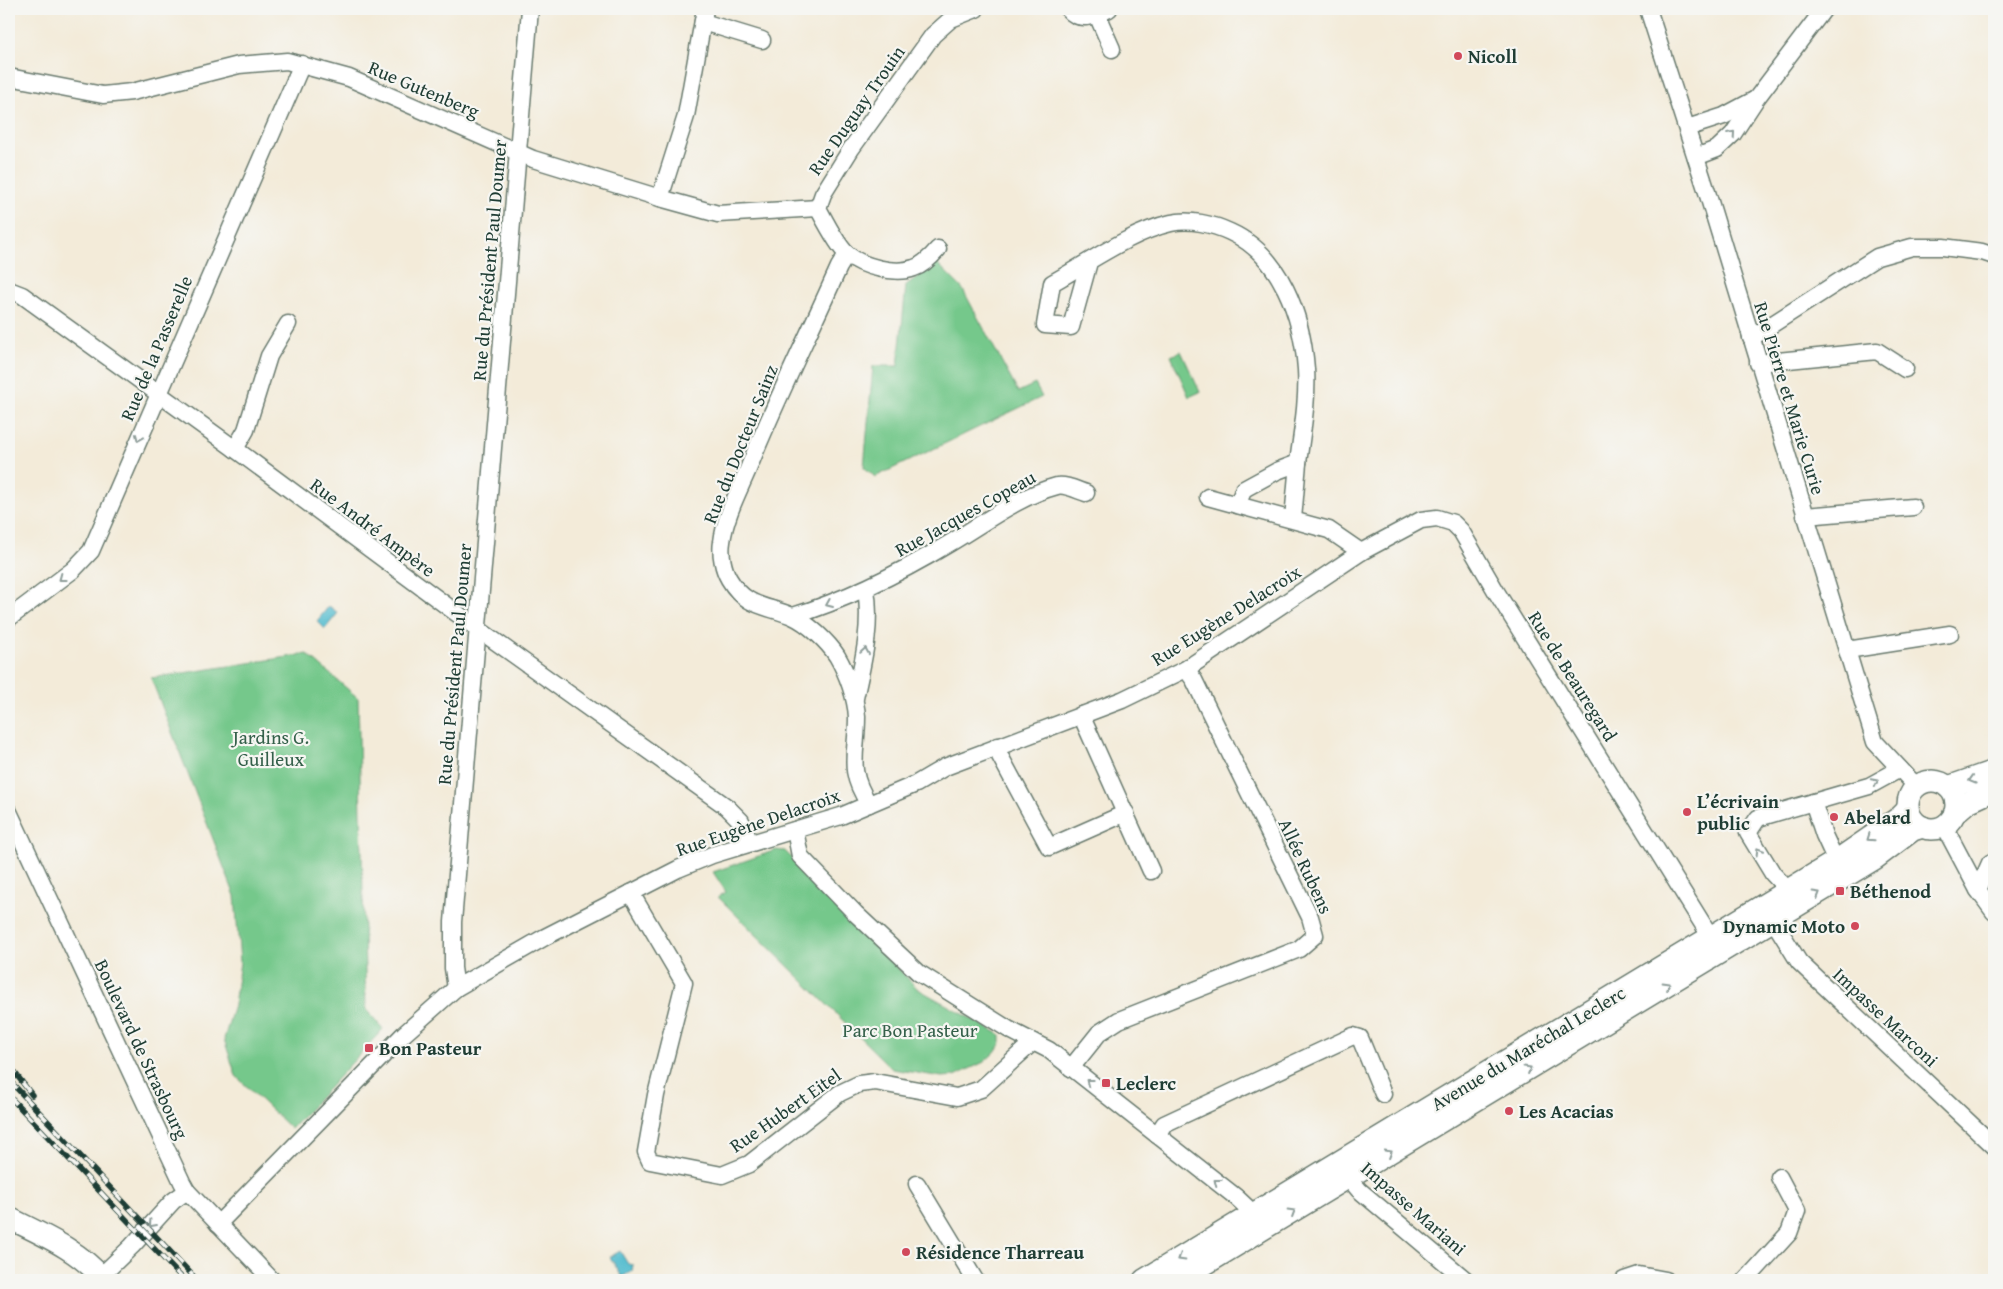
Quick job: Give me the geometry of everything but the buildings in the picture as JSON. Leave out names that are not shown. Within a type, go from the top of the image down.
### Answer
[{"type":"main road","points":[[1948,787],[1994,771]]},
{"type":"main road","points":[[1949,820],[1956,800],[1948,787],[1936,781],[1916,786],[1908,800],[1908,809],[1917,824],[1930,829],[1949,820],[1968,802],[1994,790]]},
{"type":"main road","name":"Avenue du Maréchal Leclerc","points":[[1771,911],[1788,890],[1836,861],[1900,817],[1908,809]]},
{"type":"main road","name":"Avenue du Maréchal Leclerc","points":[[1179,1280],[1250,1238],[1342,1171],[1771,911],[1876,858],[1913,830],[1923,827]]},
{"type":"main road","name":"Avenue du Maréchal Leclerc","points":[[1144,1280],[1254,1214],[1342,1171]]},
{"type":"main road","points":[[9,1218],[58,1242],[78,1255],[102,1278]]},
{"type":"street","name":"Rue du Président Paul Doumer","points":[[456,988],[453,968],[453,922],[530,9]]},
{"type":"street","name":"Rue Duguay Trouin","points":[[818,208],[823,194],[851,149],[932,35],[951,19],[976,9]]},
{"type":"street","points":[[1068,9],[1074,16],[1083,18],[1103,12],[1112,49]]},
{"type":"street","name":"Rue Pierre et Marie Curie","points":[[1648,9],[1696,157],[1875,742],[1916,786]]},
{"type":"street","points":[[1696,157],[1717,149],[1733,134],[1756,99],[1824,9]]},
{"type":"street","points":[[660,198],[686,116],[704,16],[762,40]]},
{"type":"street","name":"Rue Gutenberg","points":[[9,77],[103,95],[132,92],[239,65],[272,61],[302,64],[348,78],[533,159],[660,198],[718,214],[818,208]]},
{"type":"street","name":"Rue de la Passerelle","points":[[9,618],[73,570],[91,552],[158,393],[302,64]]},
{"type":"street","points":[[1687,128],[1724,116],[1756,99]]},
{"type":"street","points":[[818,208],[847,254],[867,265],[891,270],[914,268],[928,260],[938,249]]},
{"type":"street","points":[[1089,262],[1148,230],[1173,223],[1194,223],[1218,227],[1240,237],[1259,252],[1288,291],[1301,337],[1306,368],[1306,394],[1293,519]]},
{"type":"street","points":[[1751,338],[1877,257],[1912,247],[1943,247],[1982,252],[1994,256]]},
{"type":"street","name":"Rue du Docteur Sainz","points":[[847,254],[761,438],[730,512],[722,542],[722,560],[729,579],[751,603],[792,616],[817,634],[837,656],[854,698],[856,717],[853,759],[860,790],[869,804]]},
{"type":"street","name":"Rue André Ampère","points":[[9,290],[22,295],[235,449],[478,629],[727,807],[741,821],[750,843]]},
{"type":"street","points":[[235,449],[246,430],[269,356],[288,324]]},
{"type":"street","points":[[1758,363],[1877,351],[1904,369]]},
{"type":"street","points":[[1237,505],[1244,489],[1277,471],[1298,464]]},
{"type":"street","name":"Rue Jacques Copeau","points":[[792,616],[823,607],[866,589],[921,560],[1022,500],[1060,485],[1086,493]]},
{"type":"street","points":[[1208,497],[1329,530],[1361,552]]},
{"type":"street","points":[[1805,516],[1913,507]]},
{"type":"street","name":"Rue de Beauregard","points":[[1361,552],[1421,520],[1437,518],[1453,523],[1461,531],[1497,594],[1716,944]]},
{"type":"street","name":"Rue Eugène Delacroix","points":[[456,988],[545,936],[712,855],[841,816],[916,784],[945,767],[1122,700],[1186,669],[1361,552]]},
{"type":"street","points":[[854,698],[866,648],[868,606],[866,589]]},
{"type":"street","points":[[1847,650],[1950,634]]},
{"type":"street","name":"Allée Rubens","points":[[1071,1068],[1099,1033],[1119,1020],[1299,948],[1315,935],[1310,917],[1194,680],[1186,669]]},
{"type":"street","points":[[1080,715],[1126,812],[1151,871]]},
{"type":"street","points":[[998,746],[1000,756],[1049,847],[1126,812]]},
{"type":"street","points":[[1788,890],[1773,874],[1748,833],[1758,818],[1869,786],[1900,769]]},
{"type":"street","points":[[1813,802],[1824,835],[1836,861]]},
{"type":"street","name":"Boulevard de Strasbourg","points":[[9,812],[187,1190],[272,1280]]},
{"type":"street","points":[[1949,820],[1978,890],[1994,912]]},
{"type":"street","points":[[795,830],[800,856],[856,914],[919,973],[1049,1050],[1236,1197],[1254,1214],[1250,1238]]},
{"type":"street","points":[[1978,890],[1990,863],[1994,861]]},
{"type":"street","name":"Rue Hubert Eitel","points":[[631,893],[684,983],[656,1094],[646,1152],[650,1161],[722,1174],[749,1164],[840,1093],[859,1084],[875,1082],[957,1097],[981,1089],[1033,1042]]},
{"type":"street","name":"Impasse Marconi","points":[[1771,911],[1778,928],[1799,962],[1994,1146]]},
{"type":"street","points":[[218,1224],[404,1034],[456,988]]},
{"type":"street","points":[[1157,1135],[1164,1124],[1353,1036],[1360,1038],[1383,1094]]},
{"type":"street","name":"Impasse Mariani","points":[[1342,1171],[1466,1280]]},
{"type":"street","points":[[1746,1280],[1789,1233],[1797,1211],[1779,1177]]},
{"type":"street","points":[[917,1184],[974,1280]]},
{"type":"street","points":[[102,1278],[173,1201],[187,1190]]},
{"type":"street","points":[[1624,1280],[1639,1275],[1666,1280]]},
{"type":"green space","points":[[937,263],[962,288],[1018,392],[1035,384],[1042,397],[875,477],[864,467],[873,366],[898,366],[906,285]]},
{"type":"green space","points":[[1181,351],[1200,392],[1189,397],[1171,356]]},
{"type":"green space","name":"Jardins G. Guilleux","points":[[307,654],[358,698],[366,1009],[383,1029],[291,1129],[236,1076],[224,1039],[234,1005],[240,962],[235,896],[151,678]]},
{"type":"green space","name":"Parc Bon Pasteur","points":[[776,850],[785,851],[918,989],[1001,1035],[1001,1043],[995,1052],[984,1062],[955,1076],[942,1077],[892,1069],[718,897],[726,892],[713,872]]},
{"type":"water","points":[[329,606],[338,613],[325,629],[317,621]]},
{"type":"water","points":[[620,1251],[628,1264],[633,1265],[632,1271],[622,1277],[610,1257]]},
{"type":"railway","points":[[9,1065],[32,1095]]},
{"type":"railway","points":[[9,1080],[197,1280]]},
{"type":"railway","points":[[9,1096],[184,1280]]},
{"type":"place","name":"Nicoll","points":[[1458,56]]},
{"type":"place","name":"L’écrivain public","points":[[1687,812]]},
{"type":"place","name":"Abelard","points":[[1834,817]]},
{"type":"place","name":"Béthenod","points":[[1840,891]]},
{"type":"place","name":"Dynamic Moto","points":[[1855,926]]},
{"type":"place","name":"Bon Pasteur","points":[[369,1048]]},
{"type":"place","name":"Leclerc","points":[[1106,1083]]},
{"type":"place","name":"Les Acacias","points":[[1509,1111]]},
{"type":"place","name":"Résidence Tharreau","points":[[906,1252]]}]
